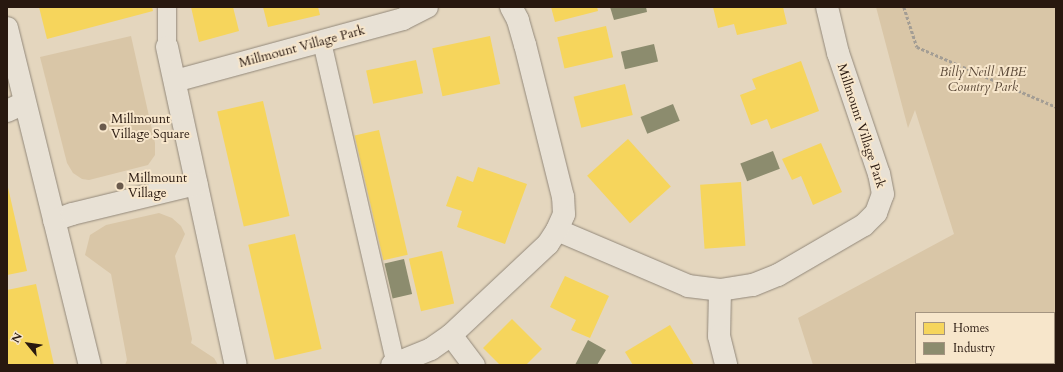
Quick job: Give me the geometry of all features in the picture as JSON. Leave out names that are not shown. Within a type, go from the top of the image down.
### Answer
[{"type":"street","name":"Millmount Village Park","points":[[174,81],[403,20],[427,7]]},
{"type":"street","points":[[394,364],[431,349],[451,335],[548,244],[557,230],[564,214],[563,197],[525,45],[518,20],[511,7]]},
{"type":"street","name":"Millmount Village Park","points":[[557,230],[688,286],[720,290],[753,285],[778,275],[864,224],[876,213],[883,194],[879,174],[838,53],[827,7]]},
{"type":"street","points":[[7,28],[16,107],[54,220],[90,365]]},
{"type":"street","points":[[167,47],[236,365]]},
{"type":"street","points":[[54,220],[72,214],[196,184]]},
{"type":"street","points":[[720,290],[719,336],[726,365]]},
{"type":"street","points":[[451,335],[474,365]]},
{"type":"lane","points":[[167,7],[167,47]]},
{"type":"lane","points":[[322,42],[394,364]]},
{"type":"path","points":[[904,7],[917,47],[1056,107]]},
{"type":"green space","name":"Billy Neill MBE Country Park","points":[[876,7],[1056,7],[1056,365],[813,365],[798,318],[954,234],[915,110],[908,128]]},
{"type":"green space","points":[[131,36],[155,143],[155,155],[148,165],[89,180],[82,179],[73,173],[67,163],[40,57]]},
{"type":"green space","points":[[159,213],[172,218],[181,226],[185,234],[175,256],[192,339],[191,343],[214,358],[218,365],[125,365],[127,360],[111,274],[85,255],[90,235],[106,225]]},
{"type":"building: Homes","points":[[39,7],[152,7],[153,11],[47,39]]},
{"type":"building: Homes","points":[[191,7],[233,7],[239,31],[199,42]]},
{"type":"building: Homes","points":[[263,7],[318,7],[320,15],[268,27]]},
{"type":"building: Homes","points":[[551,7],[597,7],[598,11],[555,22]]},
{"type":"building: Homes","points":[[713,7],[783,7],[787,24],[737,35],[734,24],[718,28]]},
{"type":"building: Homes","points":[[606,26],[613,57],[564,68],[557,37]]},
{"type":"building: Homes","points":[[490,36],[500,84],[442,96],[432,48]]},
{"type":"building: Homes","points":[[416,60],[423,93],[373,104],[366,71]]},
{"type":"building: Homes","points":[[801,61],[819,111],[771,129],[767,119],[751,125],[740,95],[756,89],[752,79]]},
{"type":"building: Homes","points":[[625,84],[633,115],[581,128],[574,97]]},
{"type":"building: Homes","points":[[263,101],[290,216],[244,227],[217,112]]},
{"type":"building: Homes","points":[[379,130],[408,255],[383,260],[355,136]]},
{"type":"building: Homes","points":[[628,139],[671,187],[630,223],[587,176]]},
{"type":"building: Homes","points":[[821,143],[842,192],[813,205],[801,176],[792,180],[782,159]]},
{"type":"building: Homes","points":[[478,167],[527,184],[505,244],[457,227],[462,211],[446,206],[457,176],[473,182]]},
{"type":"building: Homes","points":[[741,182],[745,246],[705,249],[700,185]]},
{"type":"building: Homes","points":[[7,183],[27,271],[7,275]]},
{"type":"building: Homes","points":[[295,234],[322,349],[275,360],[248,245]]},
{"type":"building: Homes","points":[[442,251],[454,304],[421,311],[409,259]]},
{"type":"building: Homes","points":[[565,276],[609,296],[590,338],[571,330],[576,320],[550,307]]},
{"type":"building: Homes","points":[[36,284],[54,365],[7,365],[7,290]]},
{"type":"building: Homes","points":[[512,319],[542,349],[526,365],[500,365],[483,348]]},
{"type":"building: Homes","points":[[670,325],[694,365],[633,365],[625,352]]},
{"type":"building: Industry","points":[[610,7],[646,7],[647,12],[614,20]]},
{"type":"building: Industry","points":[[654,44],[658,62],[625,69],[621,52]]},
{"type":"building: Industry","points":[[673,104],[680,121],[647,134],[641,117]]},
{"type":"building: Industry","points":[[773,151],[780,169],[747,181],[740,164]]},
{"type":"building: Industry","points":[[404,259],[412,294],[393,299],[385,263]]},
{"type":"building: Industry","points":[[588,340],[606,350],[597,365],[575,365]]},
{"type":"place","name":"Millmount Village Square","points":[[103,127]]},
{"type":"place","name":"Millmount Village","points":[[120,186]]}]
